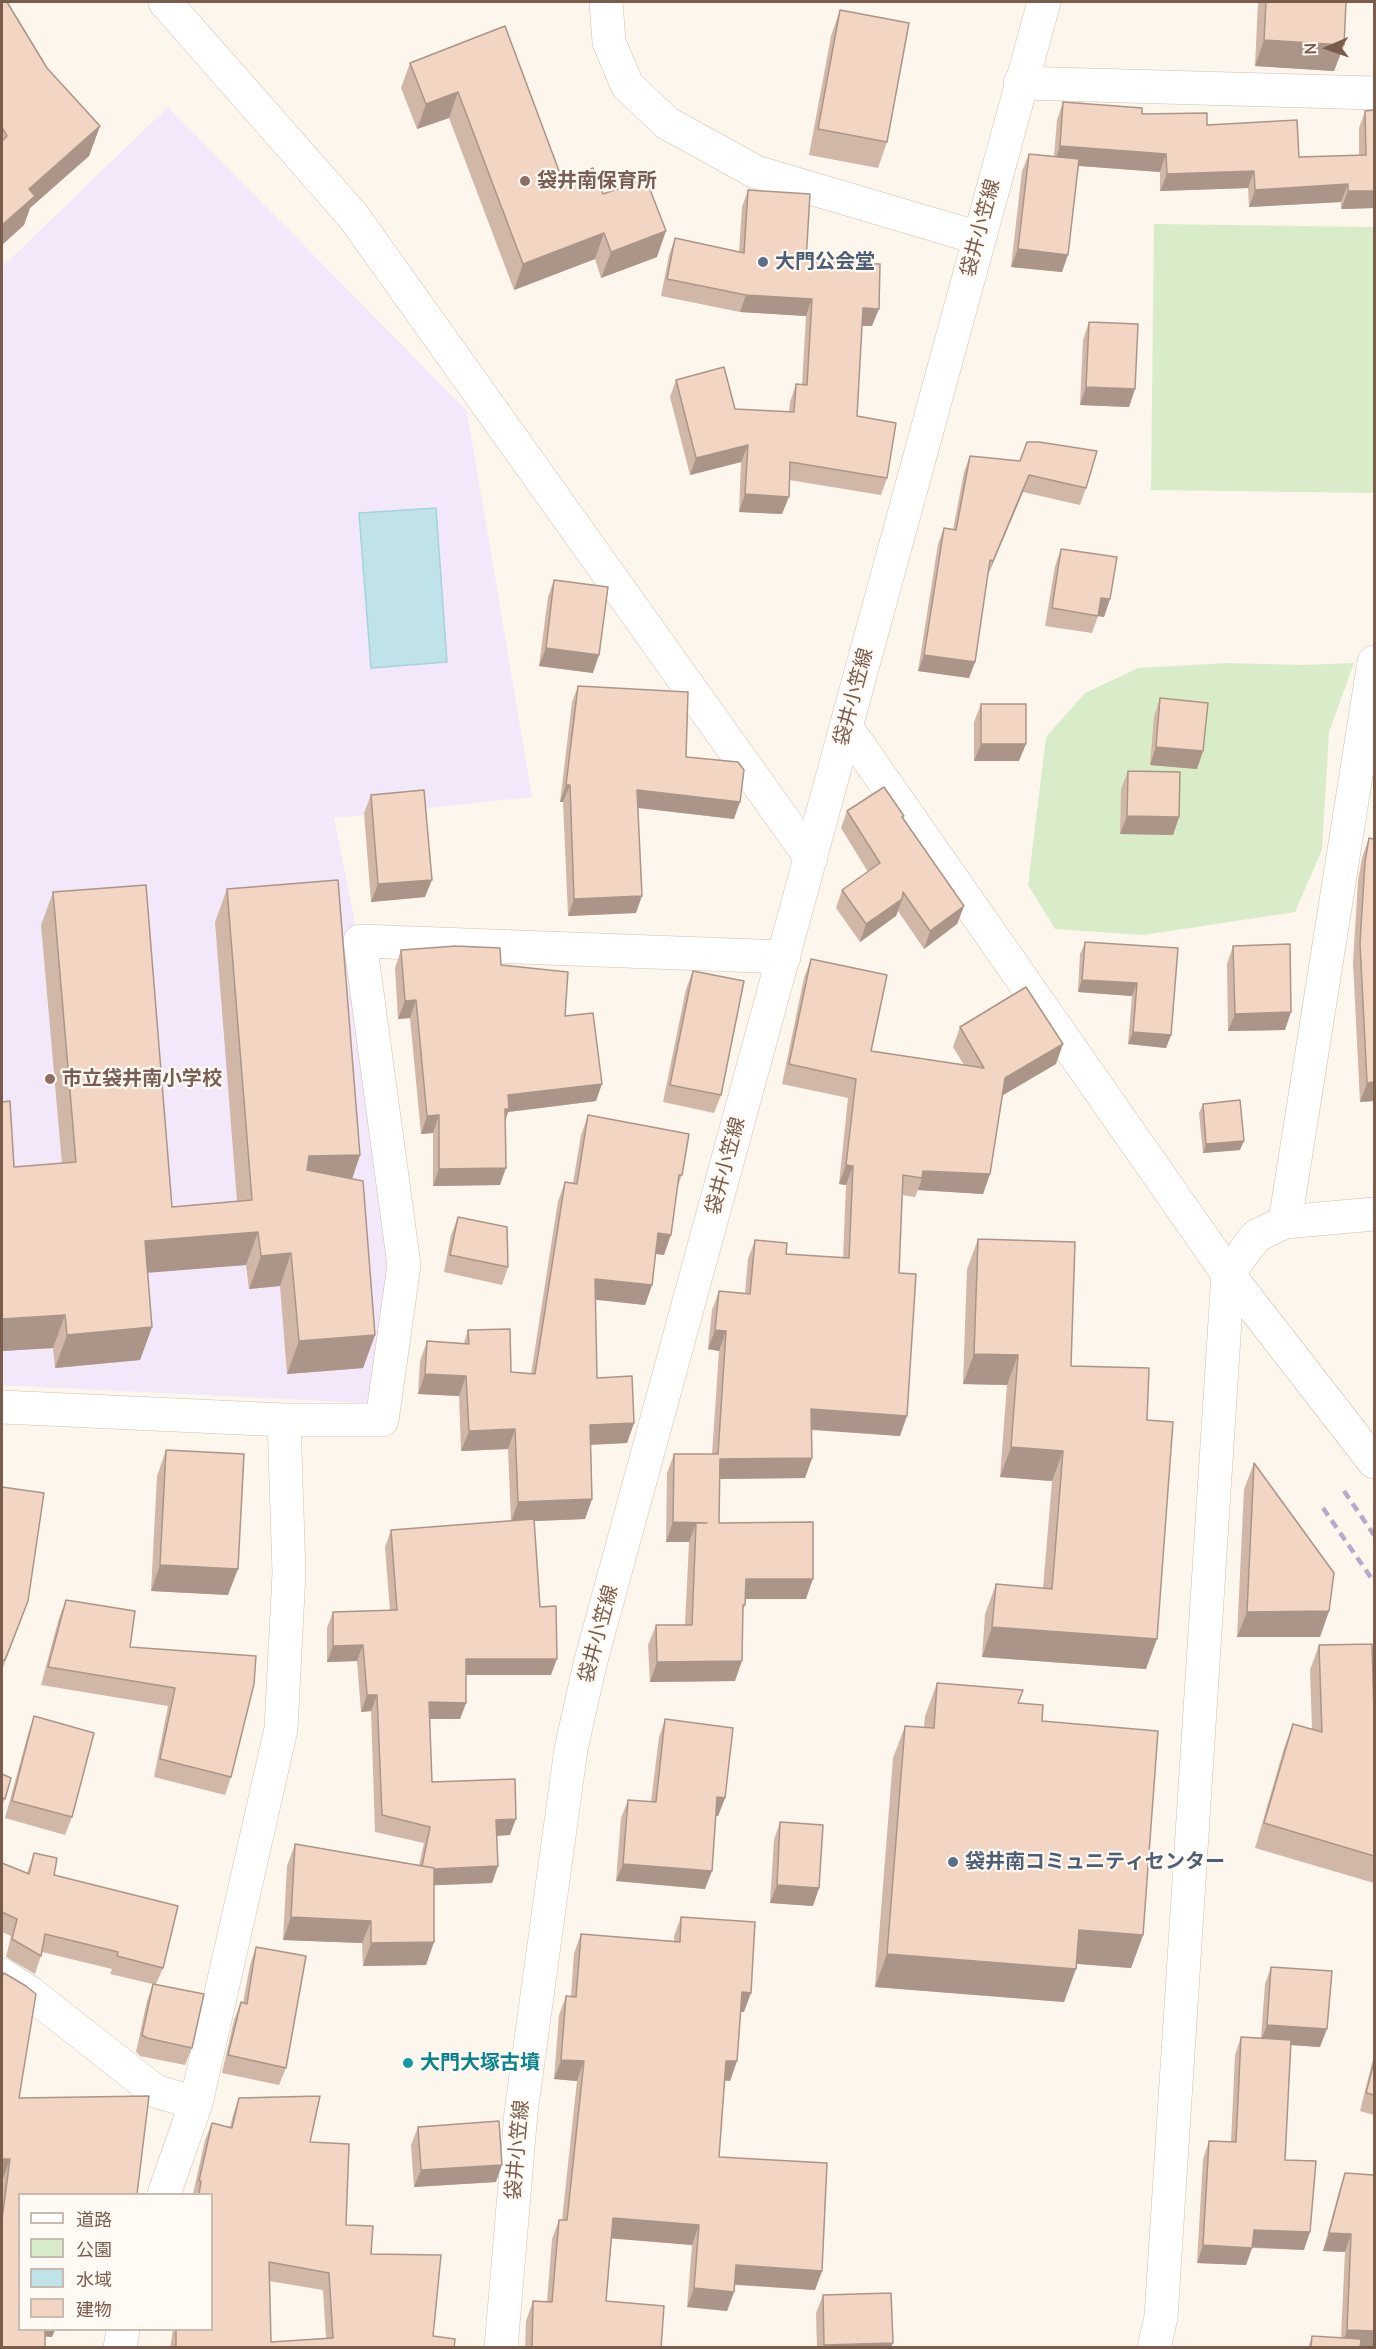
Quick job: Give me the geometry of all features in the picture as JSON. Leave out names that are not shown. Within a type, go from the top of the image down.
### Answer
[{"type":"street","points":[[165,2],[354,216],[811,858]]},
{"type":"street","points":[[606,2],[609,42],[627,85],[668,123],[756,172],[978,238]]},
{"type":"street","name":"袋井小笠線","points":[[501,2348],[521,2112],[571,1749],[590,1664],[1020,83],[1044,2]]},
{"type":"street","points":[[1020,83],[1374,93]]},
{"type":"street","points":[[1285,1222],[1374,663]]},
{"type":"street","points":[[846,727],[1228,1274],[1374,1462]]},
{"type":"street","points":[[2,1407],[284,1420],[382,1420],[404,1265],[360,941],[784,957]]},
{"type":"street","points":[[1154,2348],[1161,2317],[1228,1274],[1256,1236],[1285,1222],[1374,1214]]},
{"type":"street","points":[[164,2193],[196,2103],[282,1729],[289,1573],[284,1420]]},
{"type":"street","points":[[2,1975],[30,1992],[155,2091],[196,2103]]},
{"type":"street","points":[[120,2348],[123,2331]]},
{"type":"shaded area","points":[[168,107],[467,411],[532,797],[334,818],[364,969],[404,1265],[384,1404],[2,1385],[2,267]]},
{"type":"green space","points":[[1154,224],[1374,227],[1374,493],[1151,490]]},
{"type":"green space","points":[[1226,663],[1303,665],[1354,663],[1329,732],[1322,850],[1295,912],[1143,935],[1055,929],[1028,885],[1046,737],[1085,693],[1138,668]]},
{"type":"water","points":[[436,508],[447,662],[371,668],[359,513]]},
{"type":"building","points":[[2,2],[7,2],[47,68],[100,126],[29,189],[35,196],[2,225],[2,141],[7,136],[2,127]]},
{"type":"building","points":[[1266,2],[1346,2],[1344,45],[1264,40]]},
{"type":"building","points":[[840,10],[909,23],[887,142],[818,129]]},
{"type":"building","points":[[505,26],[562,179],[593,168],[603,194],[646,179],[666,231],[611,252],[604,233],[523,264],[458,92],[426,104],[410,63]]},
{"type":"building","points":[[1063,102],[1142,108],[1142,114],[1207,113],[1207,125],[1297,120],[1299,157],[1366,155],[1365,111],[1374,110],[1374,191],[1348,191],[1348,184],[1255,190],[1254,171],[1167,174],[1166,154],[1060,146]]},
{"type":"building","points":[[1029,154],[1079,159],[1068,255],[1018,249]]},
{"type":"building","points":[[748,190],[810,194],[806,261],[880,264],[879,309],[863,308],[857,416],[896,423],[887,478],[790,462],[789,497],[745,494],[748,445],[696,458],[676,380],[724,367],[735,409],[794,412],[796,384],[807,385],[812,299],[746,295],[667,279],[675,238],[744,253]]},
{"type":"building","points":[[1089,322],[1138,324],[1135,389],[1086,387]]},
{"type":"building","points":[[1027,442],[1097,451],[1086,488],[1029,475],[993,561],[990,560],[975,662],[924,655],[944,528],[956,530],[970,456],[1020,461]]},
{"type":"building","points":[[1061,549],[1117,557],[1110,599],[1101,598],[1098,616],[1052,608]]},
{"type":"building","points":[[554,580],[608,587],[599,655],[546,648]]},
{"type":"building","points":[[578,686],[688,692],[686,757],[738,762],[744,770],[740,802],[637,790],[642,896],[574,899],[570,785],[566,785]]},
{"type":"building","points":[[1160,698],[1208,703],[1203,751],[1156,747]]},
{"type":"building","points":[[981,704],[1026,704],[1026,744],[981,744]]},
{"type":"building","points":[[1128,771],[1180,772],[1179,817],[1127,816]]},
{"type":"building","points":[[884,787],[964,906],[930,931],[903,892],[902,899],[866,924],[842,890],[880,863],[847,811]]},
{"type":"building","points":[[424,790],[432,880],[378,884],[371,795]]},
{"type":"building","points":[[1369,838],[1374,839],[1374,1082],[1367,1083],[1360,943],[1365,862]]},
{"type":"building","points":[[338,880],[360,1155],[309,1156],[307,1170],[363,1181],[375,1335],[299,1341],[291,1253],[261,1256],[258,1232],[145,1241],[152,1327],[67,1335],[65,1315],[2,1319],[2,1102],[10,1101],[14,1167],[76,1162],[53,892],[146,885],[172,1207],[252,1200],[227,889]]},
{"type":"building","points":[[1085,942],[1178,948],[1171,1035],[1133,1032],[1137,983],[1082,980]]},
{"type":"building","points":[[1290,944],[1291,1012],[1235,1014],[1233,946]]},
{"type":"building","points":[[456,946],[500,948],[501,965],[568,972],[565,1016],[593,1013],[602,1084],[508,1095],[509,1109],[505,1109],[506,1168],[439,1169],[439,1115],[427,1116],[416,1000],[405,1001],[401,950]]},
{"type":"building","points":[[811,959],[887,975],[871,1051],[984,1068],[960,1027],[1026,987],[1063,1044],[1005,1078],[990,1174],[923,1171],[922,1178],[903,1175],[899,1273],[916,1274],[907,1416],[811,1409],[812,1458],[720,1459],[719,1523],[813,1522],[813,1579],[746,1579],[742,1661],[657,1662],[656,1625],[692,1625],[696,1523],[707,1523],[673,1522],[674,1454],[718,1454],[726,1331],[715,1330],[719,1291],[750,1294],[755,1240],[787,1243],[786,1254],[849,1258],[853,1166],[846,1165],[856,1079],[789,1064]]},
{"type":"building","points":[[693,971],[744,981],[721,1095],[670,1085]]},
{"type":"building","points":[[1240,1100],[1244,1141],[1206,1144],[1203,1104]]},
{"type":"building","points":[[588,1115],[689,1134],[682,1175],[679,1175],[671,1235],[658,1233],[652,1285],[595,1279],[597,1378],[632,1376],[634,1423],[590,1425],[592,1499],[518,1502],[515,1429],[469,1431],[466,1376],[425,1374],[427,1341],[469,1344],[468,1330],[510,1329],[511,1372],[535,1374],[565,1182],[577,1184]]},
{"type":"building","points":[[458,1217],[507,1227],[508,1267],[450,1255]]},
{"type":"building","points":[[978,1239],[1075,1242],[1071,1366],[1149,1368],[1147,1420],[1173,1422],[1157,1639],[992,1627],[996,1584],[1052,1589],[1063,1451],[1011,1447],[1018,1355],[974,1354]]},
{"type":"building","points":[[166,1450],[244,1454],[238,1569],[160,1565]]},
{"type":"building","points":[[1254,1463],[1334,1573],[1329,1611],[1247,1612]]},
{"type":"building","points":[[2,1487],[44,1493],[28,1601],[5,1660],[2,1660]]},
{"type":"building","points":[[534,1519],[540,1607],[556,1606],[557,1659],[466,1659],[466,1703],[429,1702],[432,1782],[515,1779],[516,1819],[496,1820],[498,1866],[434,1869],[422,1866],[430,1827],[382,1815],[377,1695],[367,1695],[363,1645],[333,1646],[333,1612],[397,1610],[391,1530]]},
{"type":"building","points":[[66,1600],[135,1611],[130,1647],[256,1656],[254,1684],[231,1777],[160,1759],[175,1688],[48,1667]]},
{"type":"building","points":[[1372,1644],[1374,1856],[1264,1823],[1293,1724],[1322,1732],[1319,1645]]},
{"type":"building","name":"袋井南コミュニティセンター","points":[[937,1683],[1023,1690],[1018,1703],[1043,1705],[1042,1721],[1158,1731],[1143,1935],[1079,1930],[1076,1969],[887,1954],[905,1726],[934,1728]]},
{"type":"building","points":[[34,1716],[94,1733],[72,1817],[12,1801]]},
{"type":"building","points":[[665,1719],[733,1728],[725,1798],[717,1797],[712,1871],[623,1864],[628,1800],[656,1802]]},
{"type":"building","points":[[2,1774],[11,1778],[5,1799],[2,1798]]},
{"type":"building","points":[[780,1822],[823,1825],[819,1888],[777,1885]]},
{"type":"building","points":[[295,1844],[434,1868],[434,1942],[371,1943],[371,1921],[291,1917]]},
{"type":"building","points":[[34,1853],[57,1858],[54,1875],[178,1906],[163,1968],[117,1956],[118,1952],[45,1934],[41,1956],[12,1939],[17,1919],[2,1912],[2,1863],[29,1874]]},
{"type":"building","points":[[681,1917],[755,1922],[751,1993],[742,1992],[737,2061],[726,2061],[719,2157],[827,2163],[822,2271],[736,2265],[734,2292],[694,2288],[699,2225],[613,2218],[606,2301],[664,2306],[661,2348],[532,2348],[533,2301],[552,2302],[559,2220],[567,2220],[584,2061],[561,2060],[566,1996],[576,1997],[581,1934],[680,1942]]},
{"type":"building","points":[[256,1947],[306,1956],[286,2068],[228,2055],[241,2002],[247,2004]]},
{"type":"building","points":[[1271,1967],[1332,1971],[1327,2029],[1267,2025]]},
{"type":"building","points":[[4,1973],[36,1994],[19,2098],[149,2096],[137,2193],[18,2193],[18,2331],[45,2331],[45,2348],[2,2348],[2,2219],[10,2159],[2,2159]]},
{"type":"building","points":[[153,1984],[204,1994],[192,2048],[142,2035]]},
{"type":"building","points":[[1241,2037],[1291,2040],[1285,2160],[1316,2161],[1310,2232],[1254,2230],[1252,2248],[1203,2245],[1209,2141],[1236,2142]]},
{"type":"building","points":[[1374,2062],[1374,2095],[1366,2093]]},
{"type":"building","points":[[320,2096],[310,2142],[349,2144],[346,2225],[373,2226],[371,2254],[441,2255],[433,2336],[455,2339],[454,2348],[176,2348],[176,2331],[213,2331],[213,2193],[199,2193],[201,2181],[199,2181],[212,2123],[232,2128],[239,2098]],"holes":[[[269,2262],[329,2273],[333,2338],[271,2342]]]},
{"type":"building","points":[[499,2121],[502,2165],[421,2170],[418,2127]]},
{"type":"building","points":[[1345,2173],[1374,2175],[1374,2331],[1347,2330],[1351,2234],[1329,2233]]},
{"type":"building","points":[[891,2293],[893,2343],[824,2345],[823,2295]]},
{"type":"building","points":[[1312,2336],[1361,2339],[1360,2348],[1311,2348]]},
{"type":"railway","points":[[1344,1491],[1374,1535]]},
{"type":"railway","points":[[1323,1508],[1374,1582]]},
{"type":"place","name":"袋井南保育所","points":[[525,181]]},
{"type":"place","name":"大門公会堂","points":[[763,262]]},
{"type":"place","name":"市立袋井南小学校","points":[[50,1079]]},
{"type":"place","name":"袋井南コミュニティセンター","points":[[953,1862]]},
{"type":"place","name":"大門大塚古墳","points":[[408,2063]]}]
